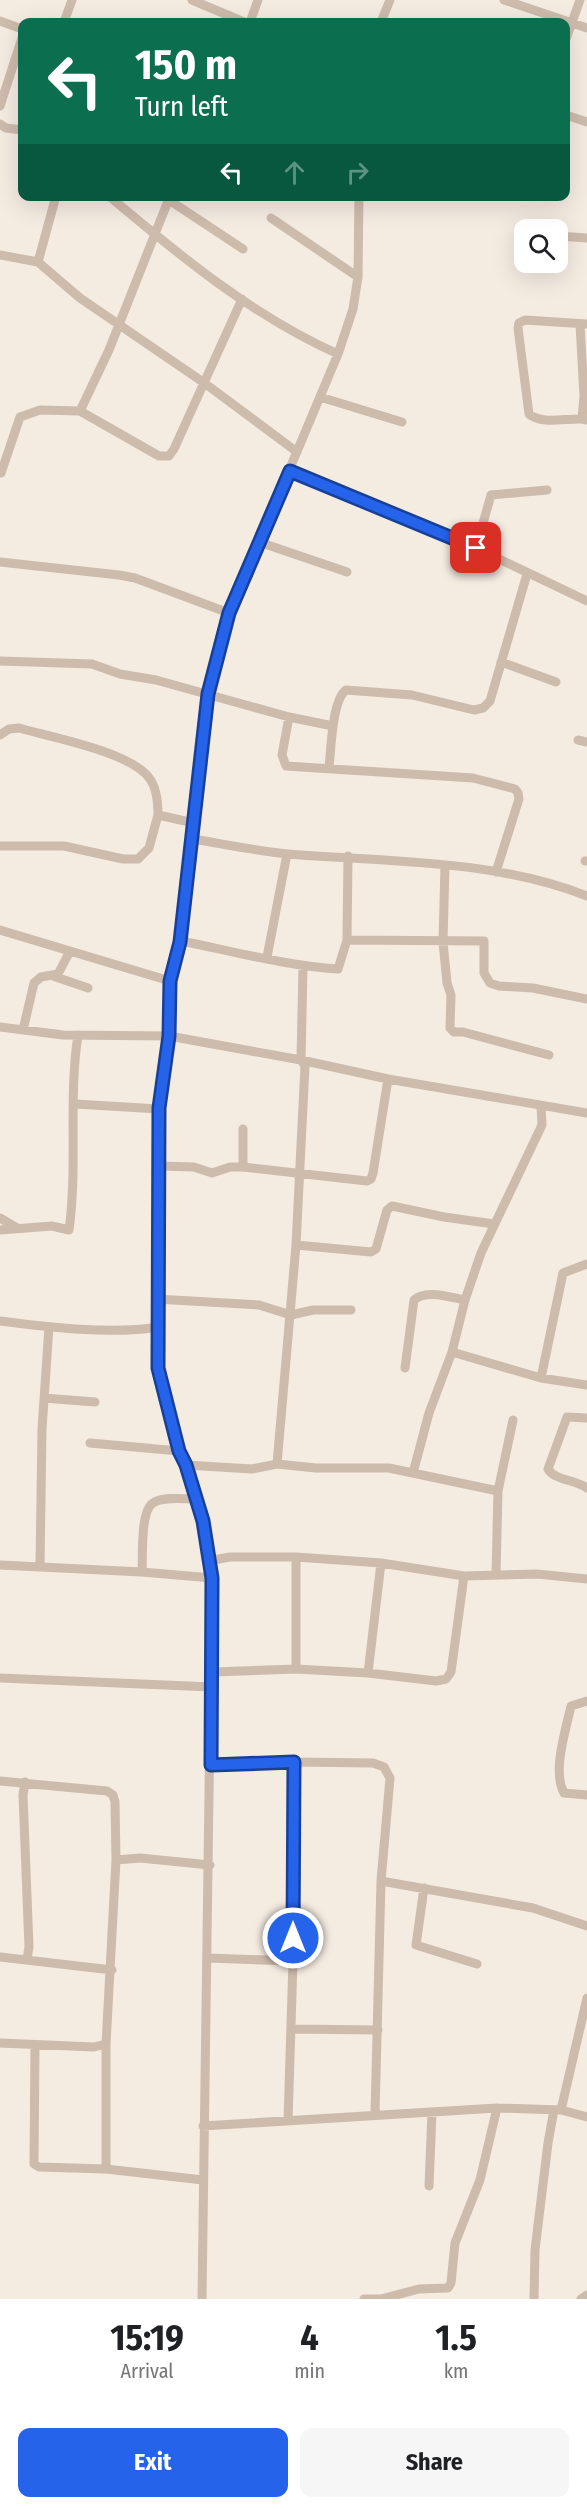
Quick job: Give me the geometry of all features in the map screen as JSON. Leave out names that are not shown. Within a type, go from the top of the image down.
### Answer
[{"type":"street","points":[[65,18],[72,0]]},
{"type":"street","points":[[192,0],[235,18]]},
{"type":"street","points":[[251,18],[258,0]]},
{"type":"street","points":[[383,18],[390,0]]},
{"type":"street","points":[[504,0],[554,18]]},
{"type":"street","points":[[570,27],[580,0]]},
{"type":"street","points":[[0,21],[18,28]]},
{"type":"street","points":[[571,24],[587,28]]},
{"type":"street","points":[[0,106],[18,50]]},
{"type":"street","points":[[570,116],[587,122]]},
{"type":"street","points":[[0,124],[6,128],[18,130]]},
{"type":"street","points":[[38,262],[55,201]]},
{"type":"street","points":[[115,201],[154,234],[242,299],[301,337],[338,354]]},
{"type":"street","points":[[81,411],[120,324],[168,201]]},
{"type":"street","points":[[173,201],[243,249]]},
{"type":"street","points":[[202,2299],[203,2126],[210,1865],[212,1578],[203,1521],[186,1465],[179,1451],[158,1368],[156,1299],[159,1108],[169,1036],[170,981],[180,942],[208,694],[229,613],[338,354],[353,309],[358,277],[359,201]]},
{"type":"street","points":[[271,218],[358,277]]},
{"type":"street","points":[[568,237],[587,238]]},
{"type":"street","points":[[0,255],[38,262],[80,298],[203,382],[297,452]]},
{"type":"street","points":[[0,475],[20,417],[40,410],[81,411],[159,456],[169,456],[203,382],[225,341],[242,299]]},
{"type":"street","points":[[525,320],[583,324],[585,419],[543,420],[535,419],[529,414],[519,323],[525,320]]},
{"type":"street","points":[[320,398],[402,422]]},
{"type":"street","points":[[290,471],[476,548],[587,601]]},
{"type":"street","points":[[476,548],[491,495],[547,490]]},
{"type":"street","points":[[259,542],[348,572]]},
{"type":"street","points":[[0,562],[127,577],[229,613]]},
{"type":"street","points":[[329,768],[333,726],[340,694],[352,688],[412,695],[474,710],[483,708],[490,701],[527,574]]},
{"type":"street","points":[[0,661],[92,664],[120,674],[333,726]]},
{"type":"street","points":[[501,662],[556,682]]},
{"type":"street","points":[[289,717],[282,755],[283,764],[286,766],[473,778],[515,789],[519,799],[496,872]]},
{"type":"street","points":[[0,735],[9,729],[19,728],[124,758],[150,779],[158,800],[158,815],[149,848],[138,859],[123,859],[64,846],[0,846]]},
{"type":"street","points":[[158,815],[194,823]]},
{"type":"street","points":[[193,839],[287,854],[348,856],[496,872],[560,885],[587,896]]},
{"type":"street","points":[[267,957],[287,854]]},
{"type":"street","points":[[180,942],[267,957],[303,967],[338,969],[347,940],[348,856]]},
{"type":"street","points":[[445,865],[443,942],[447,983],[451,995],[450,1028],[454,1032],[463,1032],[549,1055]]},
{"type":"street","points":[[0,930],[170,981]]},
{"type":"street","points":[[347,940],[484,941],[484,974],[490,983],[499,986],[532,988],[587,999]]},
{"type":"street","points":[[24,1030],[34,983],[41,977],[58,974],[70,951]]},
{"type":"street","points":[[277,1464],[296,1245],[305,1066],[301,1060],[303,967]]},
{"type":"street","points":[[53,976],[88,988]]},
{"type":"street","points":[[0,1027],[78,1035],[169,1036],[301,1060],[388,1079],[587,1113]]},
{"type":"street","points":[[0,1230],[52,1226],[69,1230],[75,1173],[73,1068],[78,1035]]},
{"type":"street","points":[[158,1166],[194,1167],[212,1173],[230,1167],[243,1167],[367,1181],[371,1179],[388,1079]]},
{"type":"street","points":[[75,1104],[159,1108]]},
{"type":"street","points":[[413,1473],[429,1413],[452,1352],[465,1300],[494,1224],[542,1125],[541,1106]]},
{"type":"street","points":[[243,1129],[243,1167]]},
{"type":"street","points":[[296,1245],[371,1252],[376,1249],[387,1210],[392,1206],[494,1224]]},
{"type":"street","points":[[0,1218],[17,1228]]},
{"type":"street","points":[[541,1378],[563,1273],[587,1264]]},
{"type":"street","points":[[405,1368],[414,1300],[420,1295],[427,1294],[465,1300]]},
{"type":"street","points":[[156,1299],[259,1305],[291,1315],[313,1310],[351,1311]]},
{"type":"street","points":[[0,1322],[49,1327],[138,1329],[158,1327]]},
{"type":"street","points":[[40,1566],[44,1398],[49,1327]]},
{"type":"street","points":[[452,1352],[541,1378],[587,1385]]},
{"type":"street","points":[[44,1398],[95,1402]]},
{"type":"street","points":[[587,1418],[567,1417],[548,1469],[553,1475],[579,1482],[587,1488]]},
{"type":"street","points":[[496,1574],[498,1491],[513,1420]]},
{"type":"street","points":[[90,1443],[179,1451]]},
{"type":"street","points":[[186,1465],[252,1469],[277,1464],[316,1468],[389,1468],[498,1491]]},
{"type":"street","points":[[142,1572],[145,1511],[153,1502],[164,1499],[195,1499]]},
{"type":"street","points":[[208,1561],[230,1557],[296,1557],[381,1563],[464,1575],[537,1574],[587,1579]]},
{"type":"street","points":[[296,1557],[296,1669]]},
{"type":"street","points":[[368,1672],[381,1563]]},
{"type":"street","points":[[0,1565],[212,1578]]},
{"type":"street","points":[[212,1671],[296,1669],[368,1672],[436,1681],[446,1679],[450,1672],[464,1575]]},
{"type":"street","points":[[0,1678],[212,1687]]},
{"type":"street","points":[[587,1701],[571,1706],[561,1749],[560,1769],[561,1790],[564,1793],[587,1795]]},
{"type":"street","points":[[211,1765],[294,1762],[373,1763],[384,1767],[390,1778],[381,1881],[375,2114]]},
{"type":"street","points":[[288,2121],[293,1960],[294,1762]]},
{"type":"street","points":[[0,1781],[107,1791],[112,1795],[116,1860],[112,1970],[106,2049],[106,2169]]},
{"type":"street","points":[[25,1782],[23,1796],[29,1947],[27,1959]]},
{"type":"street","points":[[116,1860],[140,1858],[210,1865]]},
{"type":"street","points":[[381,1881],[533,1908],[554,1913],[587,1926]]},
{"type":"street","points":[[424,1888],[416,1945],[477,1964]]},
{"type":"street","points":[[0,1957],[112,1970]]},
{"type":"street","points":[[208,1958],[293,1960]]},
{"type":"street","points":[[534,2299],[535,2250],[557,2110],[587,1998]]},
{"type":"street","points":[[291,2029],[378,2030]]},
{"type":"street","points":[[0,2043],[106,2049]]},
{"type":"street","points":[[34,2045],[34,2164],[39,2167],[106,2169],[203,2180]]},
{"type":"street","points":[[203,2126],[497,2108],[557,2110],[587,2117]]},
{"type":"street","points":[[364,2299],[381,2299],[419,2289],[443,2290],[448,2288],[451,2283],[455,2243],[480,2180],[497,2108]]},
{"type":"street","points":[[429,2186],[432,2112]]},
{"type":"street","points":[[581,2299],[587,2295]]},
{"type":"route","points":[[293,1938],[294,1762],[211,1765],[212,1578],[203,1521],[186,1465],[179,1451],[158,1368],[156,1299],[159,1108],[169,1036],[170,981],[180,942],[208,694],[229,613],[290,471],[476,548]]}]
